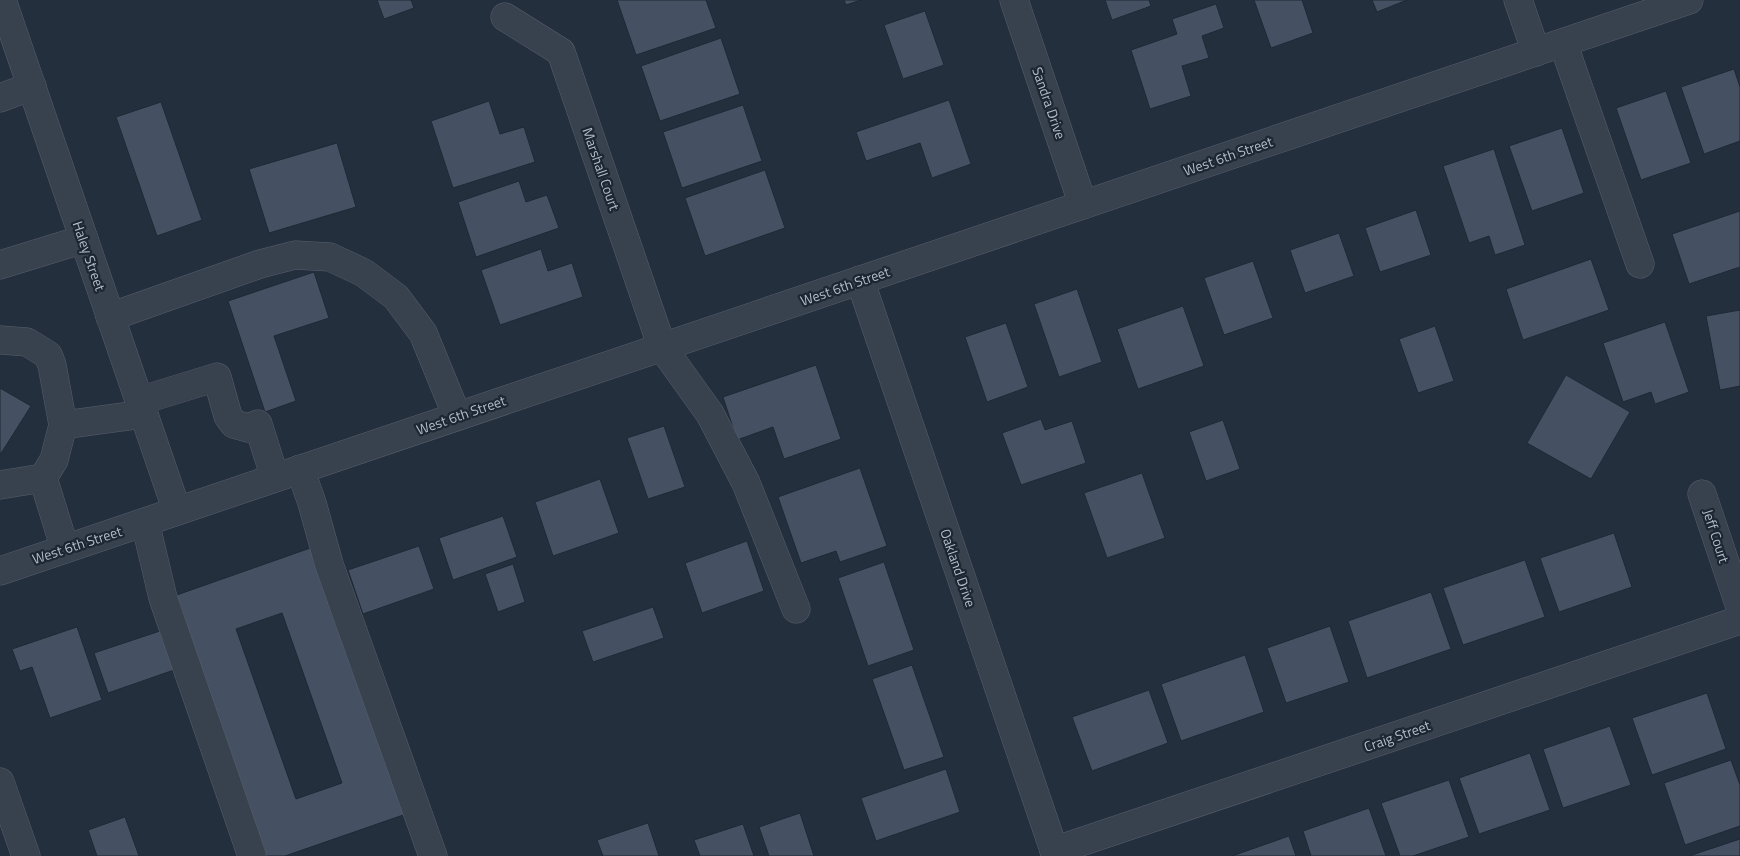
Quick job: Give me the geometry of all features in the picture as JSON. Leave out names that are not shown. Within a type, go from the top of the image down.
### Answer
[{"type":"street","name":"Haley Street","points":[[2,0],[177,511]]},
{"type":"street","name":"Sandra Drive","points":[[1014,0],[1083,205]]},
{"type":"street","points":[[1518,0],[1536,52]]},
{"type":"street","name":"West 6th Street","points":[[0,571],[1689,0]]},
{"type":"street","name":"Marshall Court","points":[[506,17],[561,52],[662,348],[710,414],[746,483],[796,609]]},
{"type":"street","points":[[1563,43],[1640,264]]},
{"type":"street","points":[[0,98],[32,86]]},
{"type":"street","points":[[0,265],[84,239]]},
{"type":"street","points":[[110,317],[260,264],[295,255],[330,257],[364,273],[396,297],[423,333],[457,416]]},
{"type":"street","name":"Oakland Drive","points":[[860,280],[1055,854]]},
{"type":"street","points":[[0,340],[27,342],[48,355],[52,366],[63,426],[54,460],[43,478],[65,549]]},
{"type":"street","points":[[63,426],[142,408],[217,377],[228,416],[234,424],[248,428],[258,424],[275,478]]},
{"type":"street","points":[[300,469],[312,502],[329,564],[433,856]]},
{"type":"street","points":[[0,485],[43,478]]},
{"type":"street","name":"Jeff Court","points":[[1702,494],[1740,607]]},
{"type":"street","points":[[145,522],[163,598],[252,856]]},
{"type":"street","name":"Craig Street","points":[[1055,854],[1740,620]]},
{"type":"street","points":[[0,782],[26,856]]},
{"type":"building","points":[[377,0],[411,0],[414,8],[384,19]]},
{"type":"building","points":[[617,0],[706,0],[716,28],[636,55]]},
{"type":"building","points":[[844,0],[861,0],[846,5]]},
{"type":"building","points":[[1105,0],[1149,0],[1151,6],[1112,20]]},
{"type":"building","points":[[1254,0],[1302,0],[1313,33],[1271,48]]},
{"type":"building","points":[[1372,0],[1407,0],[1377,12]]},
{"type":"building","points":[[1216,4],[1224,28],[1202,36],[1209,58],[1182,66],[1191,96],[1150,109],[1131,50],[1177,34],[1172,19]]},
{"type":"building","points":[[925,11],[944,65],[903,79],[884,25]]},
{"type":"building","points":[[721,38],[740,94],[660,121],[641,66]]},
{"type":"building","points":[[1734,69],[1740,87],[1740,141],[1704,154],[1681,87]]},
{"type":"building","points":[[1666,91],[1691,163],[1641,180],[1616,108]]},
{"type":"building","points":[[949,100],[971,164],[932,178],[920,143],[866,161],[856,132]]},
{"type":"building","points":[[489,101],[500,134],[524,127],[535,162],[453,188],[431,121]]},
{"type":"building","points":[[161,102],[202,220],[157,236],[116,117]]},
{"type":"building","points":[[743,105],[762,161],[682,188],[663,132]]},
{"type":"building","points":[[1562,128],[1584,193],[1532,211],[1509,146]]},
{"type":"building","points":[[337,143],[356,207],[269,233],[249,169]]},
{"type":"building","points":[[1494,149],[1525,245],[1495,255],[1489,236],[1469,243],[1443,166]]},
{"type":"building","points":[[765,170],[785,228],[705,256],[685,198]]},
{"type":"building","points":[[519,181],[526,202],[547,195],[559,228],[476,257],[458,202]]},
{"type":"building","points":[[1416,210],[1431,255],[1380,272],[1365,228]]},
{"type":"building","points":[[1740,211],[1740,267],[1689,284],[1672,234]]},
{"type":"building","points":[[1339,233],[1354,276],[1305,293],[1290,250]]},
{"type":"building","points":[[541,249],[548,271],[572,263],[583,297],[500,325],[481,270]]},
{"type":"building","points":[[1591,259],[1609,310],[1523,340],[1506,289]]},
{"type":"building","points":[[1253,261],[1273,318],[1224,335],[1204,278]]},
{"type":"building","points":[[314,272],[329,318],[274,336],[296,401],[265,412],[228,301]]},
{"type":"building","points":[[1077,289],[1102,362],[1059,377],[1034,304]]},
{"type":"building","points":[[1183,306],[1204,366],[1138,389],[1117,329]]},
{"type":"building","points":[[1740,310],[1740,386],[1720,390],[1706,316]]},
{"type":"building","points":[[1665,322],[1689,392],[1655,404],[1651,392],[1623,402],[1603,343]]},
{"type":"building","points":[[1006,323],[1028,387],[987,402],[965,337]]},
{"type":"building","points":[[1435,326],[1454,381],[1418,393],[1399,339]]},
{"type":"building","points":[[816,365],[841,439],[784,459],[773,427],[737,440],[723,397]]},
{"type":"building","points":[[1566,375],[1630,412],[1591,479],[1527,443]]},
{"type":"building","points":[[0,388],[31,406],[0,455]]},
{"type":"building","points":[[1041,419],[1045,430],[1072,421],[1086,463],[1021,485],[1002,433]]},
{"type":"building","points":[[1223,420],[1240,469],[1206,481],[1189,432]]},
{"type":"building","points":[[664,426],[685,487],[648,499],[627,438]]},
{"type":"building","points":[[860,468],[887,546],[840,562],[836,551],[801,563],[778,497]]},
{"type":"building","points":[[1142,473],[1165,538],[1107,558],[1084,493]]},
{"type":"building","points":[[600,479],[619,533],[553,556],[535,502]]},
{"type":"building","points":[[503,516],[517,557],[453,580],[439,538]]},
{"type":"building","points":[[1614,533],[1632,587],[1559,612],[1540,558]]},
{"type":"building","points":[[747,541],[764,591],[702,613],[685,563]]},
{"type":"building","points":[[316,546],[409,813],[285,856],[261,856],[171,597]],"holes":[[[282,613],[342,783],[296,799],[236,629]]]},
{"type":"building","points":[[419,546],[434,589],[363,614],[348,570]]},
{"type":"building","points":[[1525,560],[1545,617],[1463,645],[1443,588]]},
{"type":"building","points":[[884,562],[914,650],[868,666],[838,578]]},
{"type":"building","points":[[513,564],[525,602],[498,612],[485,574]]},
{"type":"building","points":[[1431,592],[1451,649],[1367,678],[1348,621]]},
{"type":"building","points":[[653,607],[664,638],[593,662],[582,631]]},
{"type":"building","points":[[1330,626],[1349,682],[1286,703],[1267,648]]},
{"type":"building","points":[[77,627],[102,700],[50,718],[32,667],[20,671],[12,649]]},
{"type":"building","points":[[160,631],[174,670],[108,693],[94,653]]},
{"type":"building","points":[[1245,655],[1264,712],[1181,741],[1161,684]]},
{"type":"building","points":[[912,665],[944,757],[904,770],[872,679]]},
{"type":"building","points":[[1149,690],[1168,743],[1092,771],[1072,717]]},
{"type":"building","points":[[1707,693],[1726,749],[1652,775],[1632,718]]},
{"type":"building","points":[[1610,726],[1631,785],[1563,808],[1543,749]]},
{"type":"building","points":[[1530,753],[1550,810],[1479,834],[1459,778]]},
{"type":"building","points":[[1731,760],[1740,785],[1740,826],[1685,845],[1664,783]]},
{"type":"building","points":[[946,769],[960,812],[876,841],[861,798]]},
{"type":"building","points":[[1449,780],[1469,837],[1413,856],[1400,856],[1381,803]]},
{"type":"building","points":[[1369,808],[1386,856],[1311,856],[1303,831]]},
{"type":"building","points":[[800,813],[814,856],[769,856],[759,827]]},
{"type":"building","points":[[125,817],[139,856],[97,856],[88,830]]},
{"type":"building","points":[[648,823],[659,856],[603,856],[597,840]]},
{"type":"building","points":[[743,824],[754,856],[700,856],[694,840]]},
{"type":"building","points":[[1289,836],[1296,856],[1232,856]]},
{"type":"building","points":[[1740,839],[1740,856],[1689,856]]}]
